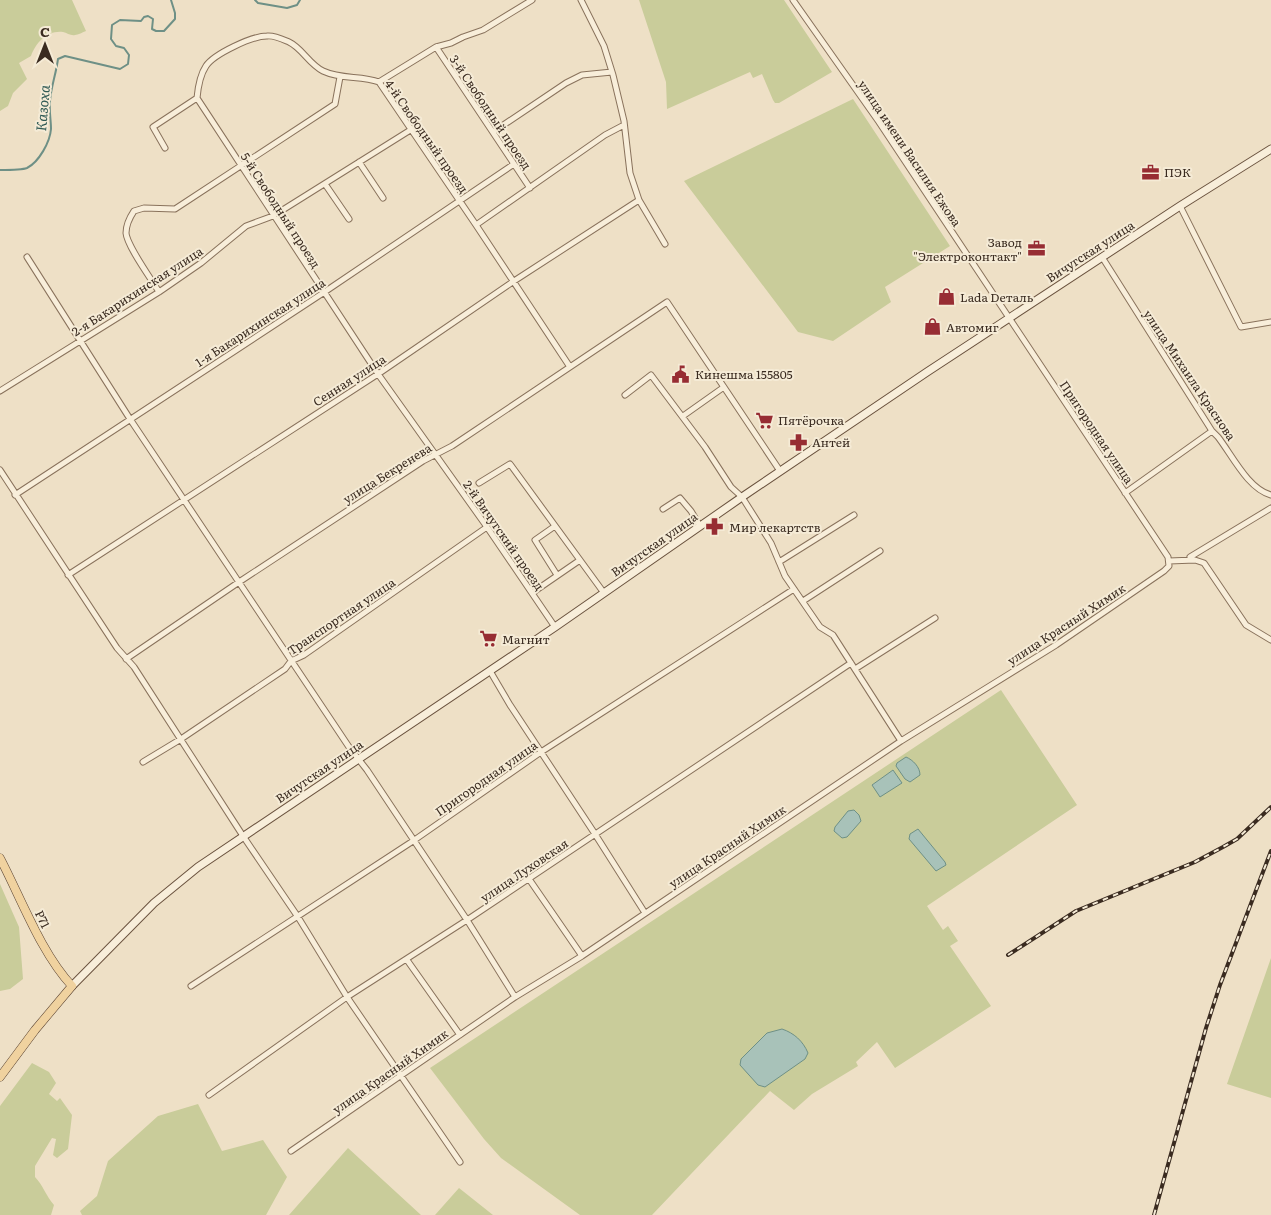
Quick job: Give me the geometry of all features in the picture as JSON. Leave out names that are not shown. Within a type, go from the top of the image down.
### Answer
[{"type":"main road","name":"Вичугская улица","points":[[72,986],[154,903],[198,867],[556,627],[780,471],[1102,257],[1271,149]]},
{"type":"main road","name":"Р71","points":[[0,858],[50,956],[72,986]]},
{"type":"main road","points":[[0,1077],[35,1030],[72,986]]},
{"type":"street","points":[[379,82],[436,47],[452,43],[483,30],[532,0]]},
{"type":"street","points":[[581,0],[604,46],[612,72],[624,125],[628,167],[639,200],[665,244]]},
{"type":"street","name":"улица имени Василия Ежова","points":[[793,0],[879,122],[1009,319]]},
{"type":"street","name":"4-й Свободный проезд","points":[[197,98],[198,85],[206,66],[212,59],[249,40],[265,36],[272,36],[291,43],[312,65],[324,72],[340,77],[364,78],[379,82],[476,224],[570,367]]},
{"type":"street","name":"3-й Свободный проезд","points":[[436,47],[530,188]]},
{"type":"street","points":[[493,132],[566,83],[582,75],[612,72]]},
{"type":"street","points":[[159,292],[131,246],[126,234],[128,222],[134,211],[144,208],[175,209],[335,104],[340,77]]},
{"type":"street","points":[[165,148],[153,127],[197,98]]},
{"type":"street","name":"5-й Свободный проезд","points":[[197,98],[323,293],[378,374],[436,454]]},
{"type":"street","points":[[476,224],[605,135],[624,125]]},
{"type":"street","name":"2-я Бакарихинская улица","points":[[0,391],[159,292],[201,263],[246,226],[273,216],[412,129]]},
{"type":"street","points":[[359,162],[383,198]]},
{"type":"street","name":"1-я Бакарихинская улица","points":[[15,495],[323,293],[514,164]]},
{"type":"street","points":[[325,184],[350,219]]},
{"type":"street","name":"Сенная улица","points":[[68,575],[378,374],[514,281],[639,200]]},
{"type":"street","points":[[1180,206],[1241,327],[1271,322]]},
{"type":"street","points":[[27,257],[183,500],[467,920],[515,998]]},
{"type":"street","name":"улица Михаила Краснова","points":[[1102,257],[1212,431],[1254,487],[1271,495]]},
{"type":"street","name":"улица Бекренева","points":[[126,659],[239,582],[423,461],[452,446],[667,302],[724,387]]},
{"type":"street","name":"Пригородная улица","points":[[1009,319],[1169,559]]},
{"type":"street","points":[[625,395],[651,375],[683,416],[732,487],[742,497],[772,543],[785,576],[820,627],[833,635],[901,741]]},
{"type":"street","points":[[683,416],[724,387],[780,471]]},
{"type":"street","points":[[1125,493],[1212,431]]},
{"type":"street","name":"2-й Вичугский проезд","points":[[436,454],[556,627]]},
{"type":"street","points":[[479,483],[510,464],[604,593]]},
{"type":"street","points":[[0,470],[68,575],[126,659],[134,667],[243,836],[298,917],[347,997],[460,1162]]},
{"type":"street","points":[[663,509],[680,498],[691,510],[700,526]]},
{"type":"street","points":[[1190,557],[1271,508]]},
{"type":"street","points":[[779,562],[854,515]]},
{"type":"street","points":[[555,526],[535,540],[557,575]]},
{"type":"street","name":"Транспортная улица","points":[[143,762],[181,739],[285,668],[291,661],[304,656],[487,527]]},
{"type":"street","points":[[802,601],[880,551]]},
{"type":"street","points":[[1169,559],[1195,560],[1204,563],[1246,625],[1271,640]]},
{"type":"street","name":"улица Красный Химик","points":[[291,1151],[515,998],[582,956],[901,741],[1056,644],[1149,582],[1169,566],[1169,559]]},
{"type":"street","points":[[532,593],[580,560]]},
{"type":"street","name":"Пригородная улица","points":[[191,986],[413,841],[541,752],[794,589]]},
{"type":"street","points":[[855,669],[935,618]]},
{"type":"street","name":"улица Луховская","points":[[209,1095],[347,997],[407,960],[851,663]]},
{"type":"street","points":[[490,671],[510,705],[596,834],[645,914]]},
{"type":"street","points":[[529,879],[582,956]]},
{"type":"street","points":[[407,960],[460,1035]]},
{"type":"green space","points":[[0,0],[72,0],[86,31],[78,35],[58,32],[43,38],[31,56],[19,63],[27,79],[13,93],[8,106],[0,111]]},
{"type":"green space","points":[[639,0],[784,0],[832,72],[779,103],[775,103],[773,100],[762,74],[753,78],[750,72],[667,109],[666,82]]},
{"type":"green space","points":[[853,99],[950,246],[885,287],[891,302],[833,341],[798,332],[684,181]]},
{"type":"green space","points":[[1001,690],[1077,805],[927,906],[943,930],[948,926],[958,941],[950,946],[991,1006],[895,1068],[877,1042],[856,1062],[858,1066],[812,1094],[794,1110],[770,1091],[652,1215],[580,1215],[501,1158],[484,1139],[430,1068]]},
{"type":"green space","points":[[0,884],[19,927],[23,979],[10,989],[0,991]]},
{"type":"green space","points":[[1271,958],[1271,1098],[1227,1084]]},
{"type":"green space","points":[[32,1063],[49,1072],[56,1083],[49,1094],[57,1101],[60,1098],[72,1115],[68,1149],[57,1158],[53,1155],[56,1139],[52,1138],[35,1166],[35,1177],[54,1205],[51,1215],[0,1215],[0,1106]]},
{"type":"green space","points":[[198,1104],[222,1151],[263,1140],[287,1177],[266,1215],[82,1215],[80,1211],[97,1196],[108,1161],[158,1116]]},
{"type":"green space","points":[[348,1148],[421,1215],[289,1215]]},
{"type":"green space","points":[[459,1188],[493,1215],[435,1215]]},
{"type":"water","points":[[906,757],[916,764],[920,772],[920,775],[910,782],[905,779],[896,766],[897,763]]},
{"type":"water","points":[[893,770],[902,783],[880,797],[872,785]]},
{"type":"water","points":[[854,810],[859,815],[861,821],[847,837],[842,838],[834,831],[835,827],[848,811]]},
{"type":"water","points":[[918,829],[945,862],[946,865],[936,871],[909,839],[910,834]]},
{"type":"water","points":[[782,1029],[798,1038],[808,1053],[805,1059],[765,1087],[758,1085],[740,1065],[741,1059],[767,1033]]},
{"type":"waterway","name":"Казоха","points":[[0,170],[27,168],[36,161],[46,145],[51,129],[50,101],[58,59],[65,56],[120,69],[128,64],[129,55],[124,48],[116,46],[111,39],[112,25],[120,20],[141,21],[144,17],[148,16],[153,19],[152,29],[164,31],[175,19],[171,0]]},
{"type":"waterway","name":"Казоха","points":[[255,0],[258,3],[287,8],[297,5],[300,0]]},
{"type":"railway","points":[[1008,955],[1076,911],[1195,862],[1223,847],[1237,839],[1271,807]]},
{"type":"railway","points":[[1154,1215],[1206,1028],[1220,985],[1271,851]]},
{"type":"place","name":"ПЭК","points":[[1150,172]]},
{"type":"place","name":"Завод \"Электроконтакт\"","points":[[1036,249]]},
{"type":"place","name":"Lada Dеталь","points":[[946,297]]},
{"type":"place","name":"Автомиг","points":[[932,327]]},
{"type":"place","name":"Кинешма 155805","points":[[681,374]]},
{"type":"place","name":"Пятёрочка","points":[[764,420]]},
{"type":"place","name":"Антей","points":[[798,442]]},
{"type":"place","name":"Мир лекартств","points":[[715,527]]},
{"type":"place","name":"Магнит","points":[[488,639]]}]
